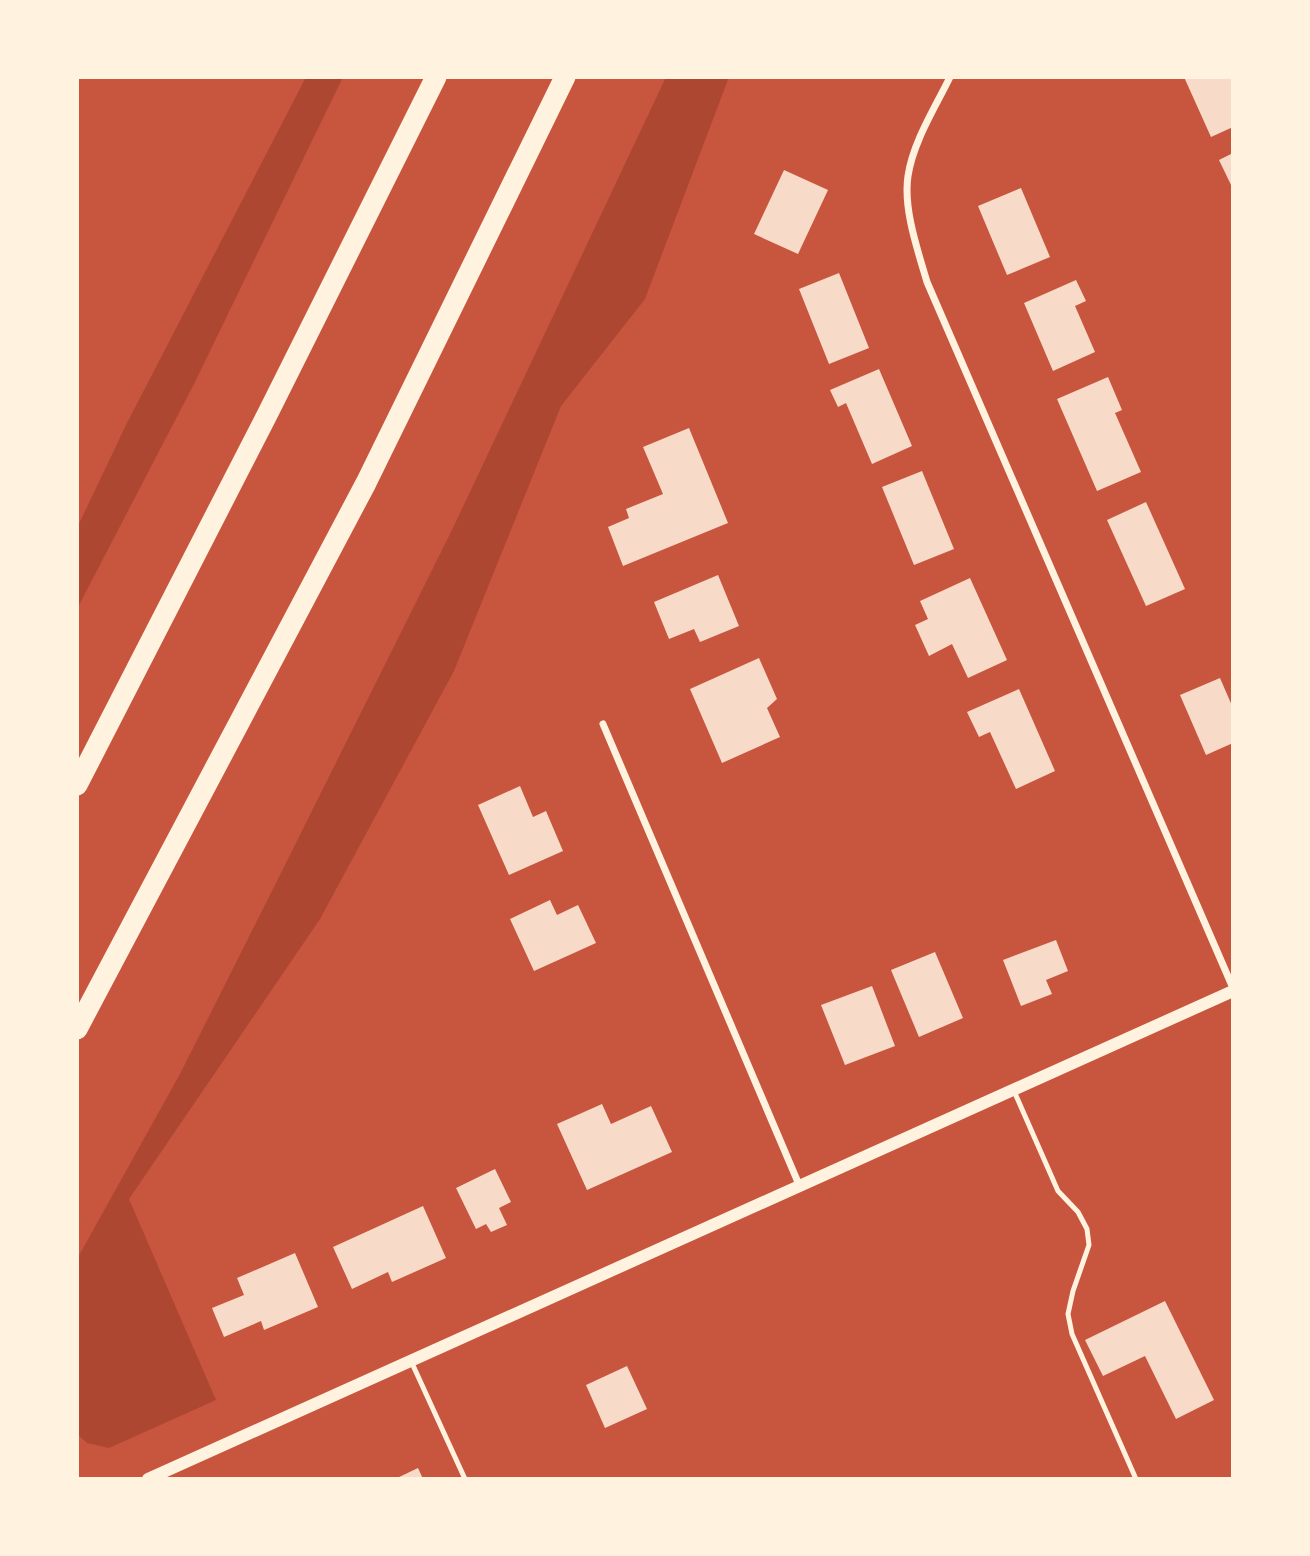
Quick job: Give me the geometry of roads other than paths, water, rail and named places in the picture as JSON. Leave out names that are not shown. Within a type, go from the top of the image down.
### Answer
[{"type":"highway","points":[[77,785],[268,413],[436,77]]},
{"type":"highway","points":[[77,1029],[366,483],[565,77]]},
{"type":"street","points":[[148,1479],[1014,1091],[1233,989],[926,282],[910,225],[907,177],[918,143],[950,77]]},
{"type":"street","points":[[603,724],[800,1187]]},
{"type":"lane","points":[[1014,1091],[1058,1191],[1078,1212],[1087,1229],[1089,1245],[1068,1314],[1072,1334],[1136,1479]]},
{"type":"lane","points":[[411,1361],[464,1479]]}]
